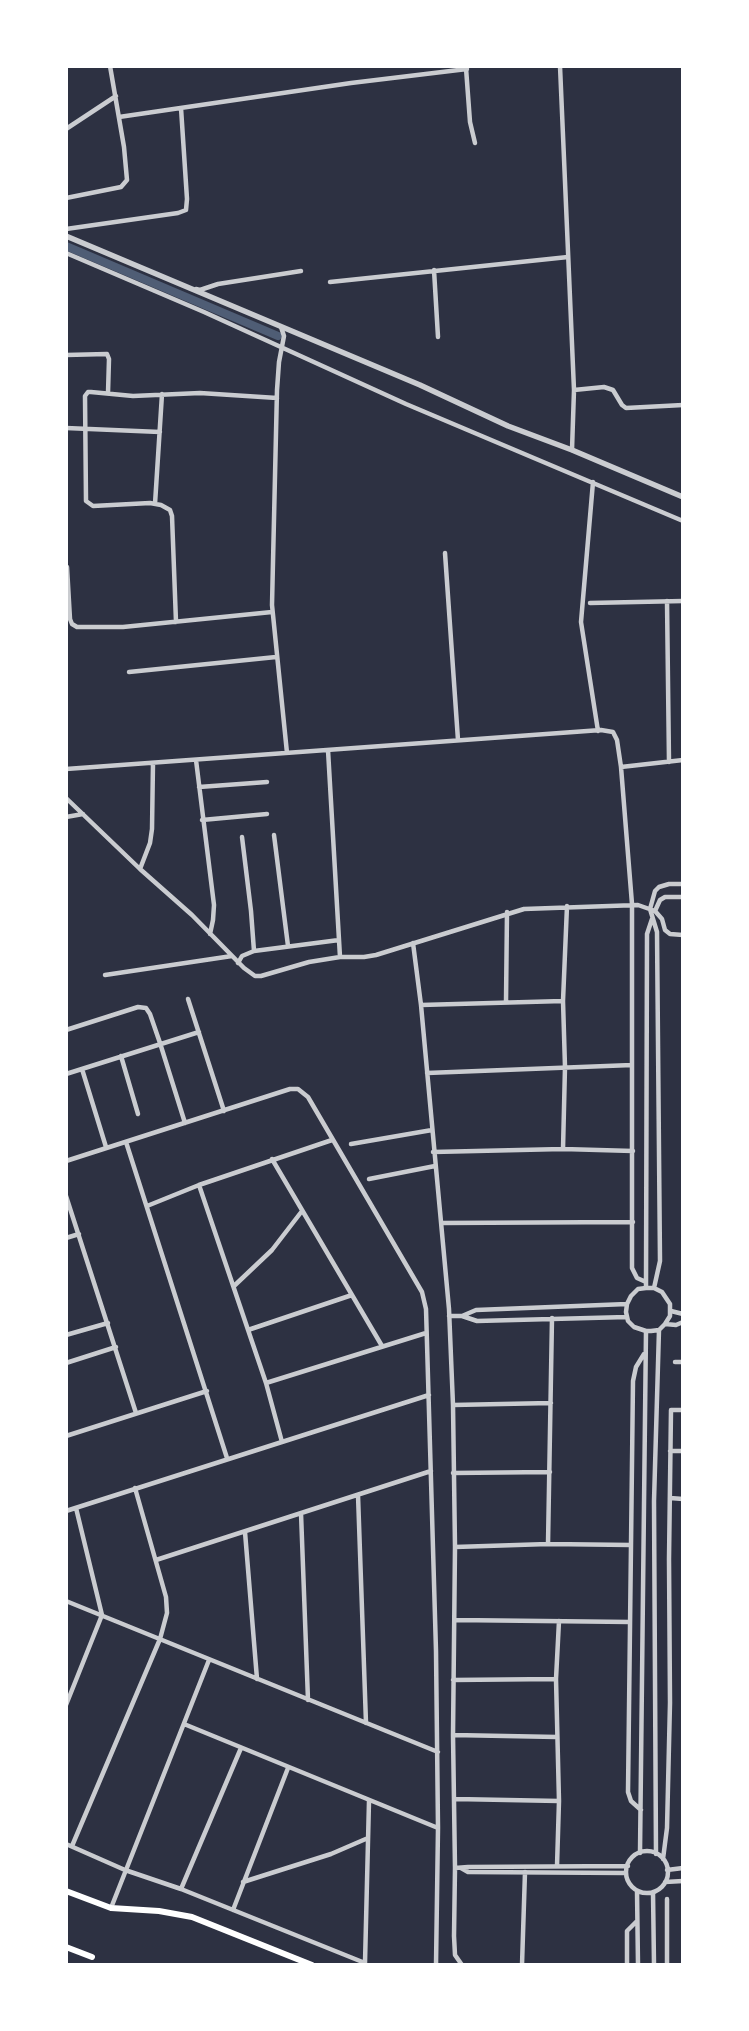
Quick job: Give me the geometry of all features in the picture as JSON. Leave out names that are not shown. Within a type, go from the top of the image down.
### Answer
[{"type":"main road","points":[[66,1891],[111,1908],[159,1911],[192,1918],[312,1965]]},
{"type":"main road","points":[[66,1947],[92,1957]]},
{"type":"street","points":[[66,198],[111,190],[126,184],[128,172],[110,66]]},
{"type":"street","points":[[560,66],[574,390],[572,450]]},
{"type":"street","points":[[119,117],[467,68],[470,122],[475,143]]},
{"type":"street","points":[[66,129],[116,96]]},
{"type":"street","points":[[66,229],[178,213],[186,210],[187,199],[181,108]]},
{"type":"street","points":[[66,236],[420,384],[508,426],[572,450],[683,497]]},
{"type":"street","points":[[66,253],[282,345],[406,404],[683,521]]},
{"type":"street","points":[[330,282],[568,257]]},
{"type":"street","points":[[434,270],[438,337]]},
{"type":"street","points":[[193,288],[200,290],[218,284],[301,271]]},
{"type":"street","points":[[281,327],[284,336],[277,398],[272,612],[287,753]]},
{"type":"street","points":[[66,355],[107,354],[109,360],[108,393]]},
{"type":"street","points":[[574,390],[604,387],[613,390],[626,408],[683,404]]},
{"type":"street","points":[[176,622],[172,516],[167,507],[155,504],[97,506],[88,504],[85,496],[84,429],[84,401],[87,393],[133,396],[226,394],[277,398]]},
{"type":"street","points":[[155,504],[162,394]]},
{"type":"street","points":[[66,428],[160,432]]},
{"type":"street","points":[[593,482],[581,622],[598,731]]},
{"type":"street","points":[[445,553],[458,740]]},
{"type":"street","points":[[68,567],[70,618],[75,626],[82,628],[124,627],[272,612]]},
{"type":"street","points":[[667,601],[670,762]]},
{"type":"street","points":[[590,603],[683,601]]},
{"type":"street","points":[[128,672],[276,657]]},
{"type":"street","points":[[66,769],[598,731],[608,731],[616,736],[621,767],[632,904],[632,1268],[637,1278],[646,1285],[662,1292],[670,1304],[671,1311],[666,1324],[659,1330],[646,1332],[634,1327],[627,1317],[626,1304],[631,1296],[646,1285]]},
{"type":"street","points":[[328,750],[340,957]]},
{"type":"street","points":[[196,760],[214,905],[210,934]]},
{"type":"street","points":[[621,767],[683,760]]},
{"type":"street","points":[[140,869],[150,843],[152,829],[153,763]]},
{"type":"street","points":[[199,787],[267,782]]},
{"type":"street","points":[[66,798],[140,869],[173,897],[238,963],[250,973],[261,976],[309,962],[340,957],[364,957],[507,912],[524,909],[632,904],[653,910],[662,919],[666,930],[670,934],[683,935]]},
{"type":"street","points":[[66,817],[83,814]]},
{"type":"street","points":[[202,820],[267,814]]},
{"type":"street","points":[[274,835],[288,946]]},
{"type":"street","points":[[242,836],[252,911],[254,951]]},
{"type":"street","points":[[646,1285],[646,944],[652,919],[655,891],[659,886],[683,884]]},
{"type":"street","points":[[653,910],[660,900],[666,897],[683,897]]},
{"type":"street","points":[[564,1149],[565,1068],[563,1001],[567,906]]},
{"type":"street","points":[[506,1002],[507,912]]},
{"type":"street","points":[[652,919],[657,932],[660,1253],[658,1276],[654,1288]]},
{"type":"street","points":[[238,963],[242,956],[254,951],[339,940]]},
{"type":"street","points":[[413,943],[421,1004],[449,1316],[453,1405],[455,1547],[453,1735],[458,1868],[454,1936],[455,1955],[462,1965]]},
{"type":"street","points":[[105,975],[232,956]]},
{"type":"street","points":[[188,998],[224,1111]]},
{"type":"street","points":[[421,1004],[563,1001]]},
{"type":"street","points":[[66,1030],[142,1007],[150,1014],[185,1123]]},
{"type":"street","points":[[66,1074],[199,1032]]},
{"type":"street","points":[[121,1056],[138,1114]]},
{"type":"street","points":[[427,1073],[632,1065]]},
{"type":"street","points":[[82,1069],[106,1147]]},
{"type":"street","points":[[66,1161],[106,1147],[298,1089],[308,1097],[422,1292],[426,1309],[429,1395],[438,1752],[436,1965]]},
{"type":"street","points":[[351,1144],[432,1130]]},
{"type":"street","points":[[147,1206],[199,1185],[332,1140]]},
{"type":"street","points":[[126,1142],[228,1458]]},
{"type":"street","points":[[433,1152],[564,1149],[633,1151]]},
{"type":"street","points":[[272,1159],[382,1346]]},
{"type":"street","points":[[369,1179],[435,1166]]},
{"type":"street","points":[[199,1185],[266,1383],[282,1442]]},
{"type":"street","points":[[66,1196],[136,1412]]},
{"type":"street","points":[[234,1286],[272,1250],[302,1211]]},
{"type":"street","points":[[441,1223],[633,1222]]},
{"type":"street","points":[[66,1238],[79,1234]]},
{"type":"street","points":[[248,1330],[352,1295]]},
{"type":"street","points":[[462,1316],[476,1310],[626,1304]]},
{"type":"street","points":[[671,1311],[683,1314]]},
{"type":"street","points":[[449,1316],[462,1316],[477,1321],[627,1317]]},
{"type":"street","points":[[548,1544],[552,1403],[552,1318]]},
{"type":"street","points":[[666,1324],[676,1325],[683,1322]]},
{"type":"street","points":[[66,1335],[108,1323]]},
{"type":"street","points":[[656,1854],[654,1501],[659,1330]]},
{"type":"street","points":[[640,1853],[646,1405],[644,1353],[646,1332]]},
{"type":"street","points":[[266,1383],[426,1333]]},
{"type":"street","points":[[66,1363],[116,1347]]},
{"type":"street","points":[[641,1810],[631,1801],[628,1792],[632,1381],[636,1367],[644,1353]]},
{"type":"street","points":[[675,1362],[683,1362]]},
{"type":"street","points":[[66,1436],[206,1390]]},
{"type":"street","points":[[66,1511],[429,1395]]},
{"type":"street","points":[[453,1405],[552,1403]]},
{"type":"street","points":[[663,1859],[656,1854],[648,1852],[633,1856],[626,1873],[631,1886],[637,1891],[653,1892],[665,1882],[667,1870],[663,1859],[667,1828],[670,1712],[671,1410],[683,1410]]},
{"type":"street","points":[[670,1451],[683,1451]]},
{"type":"street","points":[[156,1560],[431,1471]]},
{"type":"street","points":[[453,1473],[550,1472]]},
{"type":"street","points":[[72,1846],[160,1639],[167,1606],[135,1488]]},
{"type":"street","points":[[358,1495],[366,1723]]},
{"type":"street","points":[[670,1498],[683,1499]]},
{"type":"street","points":[[66,1705],[102,1615],[76,1508]]},
{"type":"street","points":[[301,1513],[308,1700]]},
{"type":"street","points":[[245,1532],[257,1679]]},
{"type":"street","points":[[455,1547],[548,1544],[631,1545]]},
{"type":"street","points":[[66,1601],[438,1752]]},
{"type":"street","points":[[455,1620],[630,1622]]},
{"type":"street","points":[[557,1866],[559,1801],[556,1679],[559,1621]]},
{"type":"street","points":[[111,1908],[209,1660]]},
{"type":"street","points":[[453,1680],[556,1679]]},
{"type":"street","points":[[184,1724],[438,1828]]},
{"type":"street","points":[[453,1735],[557,1737]]},
{"type":"street","points":[[181,1889],[241,1748]]},
{"type":"street","points":[[233,1910],[288,1768]]},
{"type":"street","points":[[455,1799],[559,1801]]},
{"type":"street","points":[[66,1844],[125,1870],[181,1889],[366,1964],[369,1801]]},
{"type":"street","points":[[243,1882],[331,1854],[368,1838]]},
{"type":"street","points":[[458,1868],[468,1866],[628,1866]]},
{"type":"street","points":[[458,1868],[468,1872],[626,1873]]},
{"type":"street","points":[[667,1870],[683,1868]]},
{"type":"street","points":[[522,1965],[525,1872]]},
{"type":"street","points":[[665,1882],[683,1881]]},
{"type":"street","points":[[637,1891],[638,1965]]},
{"type":"street","points":[[653,1892],[654,1965]]},
{"type":"street","points":[[667,1965],[668,1899]]},
{"type":"street","points":[[627,1965],[627,1931],[637,1921]]},
{"type":"waterway","points":[[66,246],[278,336]]}]
